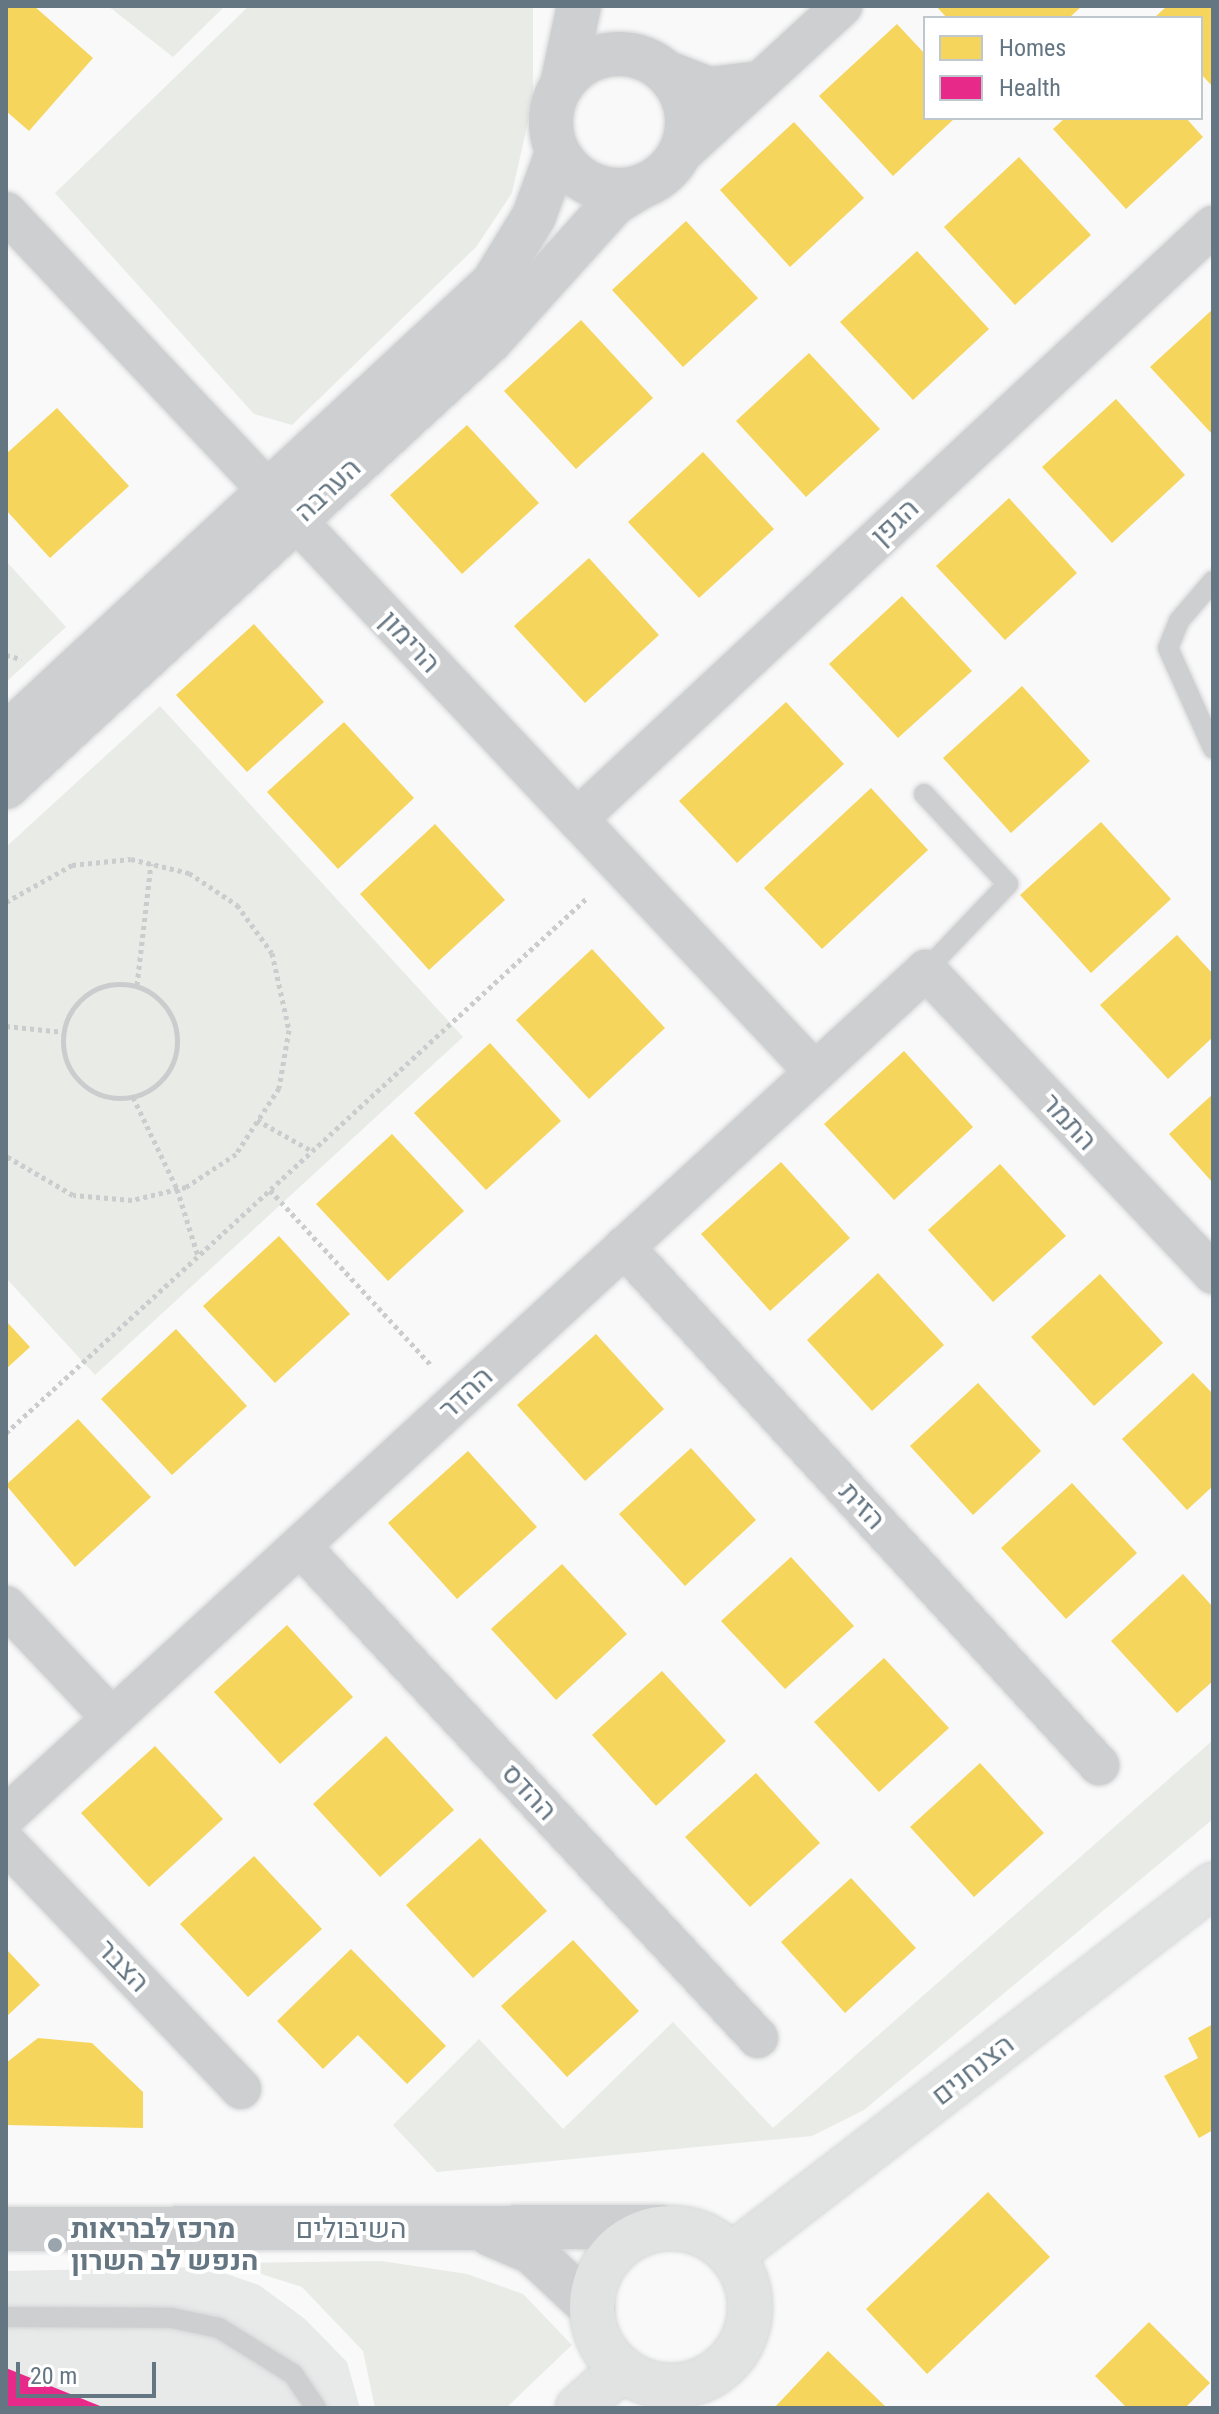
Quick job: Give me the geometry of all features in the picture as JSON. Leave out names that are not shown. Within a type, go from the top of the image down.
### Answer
[{"type":"main road","name":"הצנחנים","points":[[732,2255],[1213,1885]]},
{"type":"main road","points":[[662,2227],[689,2229],[732,2255],[751,2300],[735,2354],[690,2384],[640,2381],[622,2369],[602,2348],[593,2309],[608,2257],[635,2235],[662,2227]]},
{"type":"main road","points":[[578,2408],[622,2369]]},
{"type":"street","points":[[579,6],[551,130],[557,153],[592,185],[642,186],[678,157],[842,6]]},
{"type":"street","points":[[599,6],[650,62],[687,112],[678,157]]},
{"type":"street","points":[[562,85],[593,59],[650,62],[709,87],[760,81]]},
{"type":"street","name":"הערבה","points":[[6,787],[282,506],[493,283],[534,216],[557,153]]},
{"type":"street","name":"הערבה","points":[[6,735],[282,506],[489,342],[614,203],[642,186]]},
{"type":"street","name":"הרימון","points":[[6,212],[815,1072]]},
{"type":"street","name":"הגפן","points":[[577,819],[1213,226]]},
{"type":"street","name":"ההדר","points":[[6,1816],[926,970]]},
{"type":"street","name":"התמר","points":[[926,970],[1213,1274]]},
{"type":"street","name":"הזית","points":[[624,1247],[1099,1765]]},
{"type":"street","name":"ההדס","points":[[300,1546],[758,2038]]},
{"type":"street","points":[[6,1606],[112,1718]]},
{"type":"street","name":"הצבר","points":[[6,1843],[241,2089]]},
{"type":"street","name":"השיבולים","points":[[6,2229],[662,2227]]},
{"type":"street","name":"השיבולים","points":[[456,2229],[501,2236],[532,2252],[593,2309]]},
{"type":"lane","points":[[1213,581],[1179,621],[1168,648],[1213,748]]},
{"type":"lane","points":[[924,794],[1008,884],[926,970]]},
{"type":"lane","points":[[6,2317],[172,2318],[219,2328],[293,2374],[316,2408]]},
{"type":"path","points":[[137,985],[151,864]]},
{"type":"path","points":[[6,902],[72,865],[151,864],[189,873],[237,905],[272,953],[289,1030],[279,1088],[236,1154],[177,1189],[132,1200],[73,1195],[6,1156]]},
{"type":"path","points":[[6,1433],[622,866]]},
{"type":"path","points":[[137,985],[172,1013],[178,1053],[156,1086],[133,1097],[114,1099],[78,1081],[63,1052],[64,1032],[81,999],[98,988],[137,985]]},
{"type":"path","points":[[6,1026],[64,1032]]},
{"type":"path","points":[[133,1097],[177,1189],[198,1256]]},
{"type":"path","points":[[257,1120],[312,1151]]},
{"type":"path","points":[[270,1190],[461,1397]]},
{"type":"shaded area","points":[[108,6],[225,6],[173,57]]},
{"type":"shaded area","points":[[249,6],[533,6],[533,99],[512,193],[476,247],[292,425],[254,414],[55,193]]},
{"type":"shaded area","points":[[6,561],[66,627],[6,682]]},
{"type":"shaded area","points":[[160,706],[463,1037],[95,1375],[6,1278],[6,847]]},
{"type":"shaded area","points":[[1213,1740],[1213,1819],[864,2110],[812,2136],[437,2172],[393,2125],[479,2039],[563,2129],[673,2022],[773,2128]]},
{"type":"shaded area","points":[[381,2261],[467,2274],[523,2294],[572,2345],[506,2408],[375,2408],[363,2351],[302,2287],[227,2263]]},
{"type":"shaded area","points":[[206,2267],[259,2285],[305,2319],[347,2362],[360,2408],[6,2408],[6,2271]]},
{"type":"building: Homes","points":[[6,6],[34,6],[93,58],[29,131],[6,111]]},
{"type":"building: Homes","points":[[936,6],[1082,6],[1071,16],[945,16]]},
{"type":"building: Homes","points":[[1167,6],[1213,6],[1213,87],[1203,76],[1203,16],[1156,16]]},
{"type":"building: Homes","points":[[897,24],[923,52],[923,120],[953,120],[893,176],[819,96]]},
{"type":"building: Homes","points":[[1063,120],[1188,120],[1203,137],[1126,209],[1053,129]]},
{"type":"building: Homes","points":[[794,122],[864,198],[790,267],[720,190]]},
{"type":"building: Homes","points":[[1019,157],[1091,235],[1015,305],[944,227]]},
{"type":"building: Homes","points":[[686,221],[758,298],[683,367],[612,290]]},
{"type":"building: Homes","points":[[917,251],[989,329],[913,400],[840,322]]},
{"type":"building: Homes","points":[[1213,309],[1213,435],[1150,367]]},
{"type":"building: Homes","points":[[581,320],[653,398],[576,469],[504,391]]},
{"type":"building: Homes","points":[[809,353],[880,429],[806,497],[736,421]]},
{"type":"building: Homes","points":[[1116,399],[1185,475],[1112,543],[1042,467]]},
{"type":"building: Homes","points":[[57,408],[129,486],[50,558],[6,510],[6,454]]},
{"type":"building: Homes","points":[[467,425],[539,503],[462,574],[390,495]]},
{"type":"building: Homes","points":[[703,452],[774,529],[699,598],[628,522]]},
{"type":"building: Homes","points":[[1009,498],[1077,573],[1005,640],[936,566]]},
{"type":"building: Homes","points":[[589,558],[659,635],[585,703],[514,626]]},
{"type":"building: Homes","points":[[902,596],[972,671],[898,738],[829,664]]},
{"type":"building: Homes","points":[[254,624],[324,702],[247,772],[176,695]]},
{"type":"building: Homes","points":[[1022,686],[1090,761],[1011,833],[943,758]]},
{"type":"building: Homes","points":[[786,702],[844,764],[737,863],[679,801]]},
{"type":"building: Homes","points":[[344,722],[414,798],[338,869],[267,792]]},
{"type":"building: Homes","points":[[871,788],[928,850],[822,949],[764,888]]},
{"type":"building: Homes","points":[[1101,822],[1171,899],[1091,973],[1020,895]]},
{"type":"building: Homes","points":[[435,824],[505,900],[429,970],[360,894]]},
{"type":"building: Homes","points":[[1177,935],[1213,974],[1213,1037],[1168,1079],[1100,1005]]},
{"type":"building: Homes","points":[[592,949],[665,1028],[589,1099],[516,1020]]},
{"type":"building: Homes","points":[[490,1043],[561,1121],[486,1190],[414,1113]]},
{"type":"building: Homes","points":[[904,1051],[973,1127],[894,1200],[824,1124]]},
{"type":"building: Homes","points":[[1213,1094],[1213,1183],[1169,1134]]},
{"type":"building: Homes","points":[[392,1134],[464,1211],[388,1281],[316,1204]]},
{"type":"building: Homes","points":[[781,1162],[850,1238],[770,1311],[701,1234]]},
{"type":"building: Homes","points":[[1000,1164],[1066,1236],[993,1302],[928,1230]]},
{"type":"building: Homes","points":[[279,1236],[350,1314],[275,1383],[203,1306]]},
{"type":"building: Homes","points":[[878,1273],[944,1345],[872,1411],[807,1340]]},
{"type":"building: Homes","points":[[1100,1274],[1163,1343],[1094,1406],[1031,1337]]},
{"type":"building: Homes","points":[[6,1321],[30,1347],[6,1369]]},
{"type":"building: Homes","points":[[176,1329],[247,1406],[172,1475],[101,1399]]},
{"type":"building: Homes","points":[[596,1334],[664,1409],[585,1481],[517,1405]]},
{"type":"building: Homes","points":[[1193,1373],[1213,1394],[1213,1486],[1187,1510],[1122,1439]]},
{"type":"building: Homes","points":[[978,1383],[1041,1451],[973,1515],[910,1446]]},
{"type":"building: Homes","points":[[78,1419],[151,1497],[75,1567],[6,1485]]},
{"type":"building: Homes","points":[[691,1448],[756,1520],[685,1586],[619,1514]]},
{"type":"building: Homes","points":[[468,1451],[537,1527],[457,1599],[388,1523]]},
{"type":"building: Homes","points":[[1072,1483],[1137,1553],[1066,1619],[1001,1548]]},
{"type":"building: Homes","points":[[791,1557],[854,1626],[785,1689],[721,1621]]},
{"type":"building: Homes","points":[[562,1564],[627,1634],[556,1700],[491,1629]]},
{"type":"building: Homes","points":[[1183,1574],[1213,1607],[1213,1681],[1177,1713],[1111,1641]]},
{"type":"building: Homes","points":[[287,1625],[353,1697],[280,1764],[214,1692]]},
{"type":"building: Homes","points":[[884,1658],[949,1728],[879,1792],[814,1722]]},
{"type":"building: Homes","points":[[662,1671],[726,1741],[656,1806],[592,1735]]},
{"type":"building: Homes","points":[[386,1736],[454,1810],[380,1877],[313,1804]]},
{"type":"building: Homes","points":[[155,1746],[223,1819],[149,1887],[81,1813]]},
{"type":"building: Homes","points":[[980,1763],[1044,1833],[974,1897],[910,1827]]},
{"type":"building: Homes","points":[[756,1773],[820,1843],[750,1907],[685,1837]]},
{"type":"building: Homes","points":[[480,1838],[547,1911],[473,1978],[406,1905]]},
{"type":"building: Homes","points":[[254,1856],[322,1929],[248,1997],[180,1924]]},
{"type":"building: Homes","points":[[851,1878],[916,1948],[845,2013],[781,1942]]},
{"type":"building: Homes","points":[[573,1940],[639,2011],[567,2077],[501,2006]]},
{"type":"building: Homes","points":[[6,1949],[40,1985],[6,2017]]},
{"type":"building: Homes","points":[[351,1949],[446,2046],[407,2084],[358,2035],[323,2069],[277,2021]]},
{"type":"building: Homes","points":[[1213,2024],[1213,2130],[1199,2138],[1164,2076],[1198,2058],[1188,2038]]},
{"type":"building: Homes","points":[[38,2038],[92,2043],[143,2092],[143,2128],[6,2125],[6,2063]]},
{"type":"building: Homes","points":[[988,2192],[1050,2257],[927,2374],[866,2309]]},
{"type":"building: Homes","points":[[1149,2322],[1210,2383],[1185,2408],[1127,2408],[1095,2376]]},
{"type":"building: Homes","points":[[828,2351],[887,2408],[774,2408]]},
{"type":"building: Health","points":[[6,2368],[105,2408],[6,2408]]},
{"type":"place","name":"מרכז לבריאות הנפש לב השרון","points":[[55,2245]]}]
